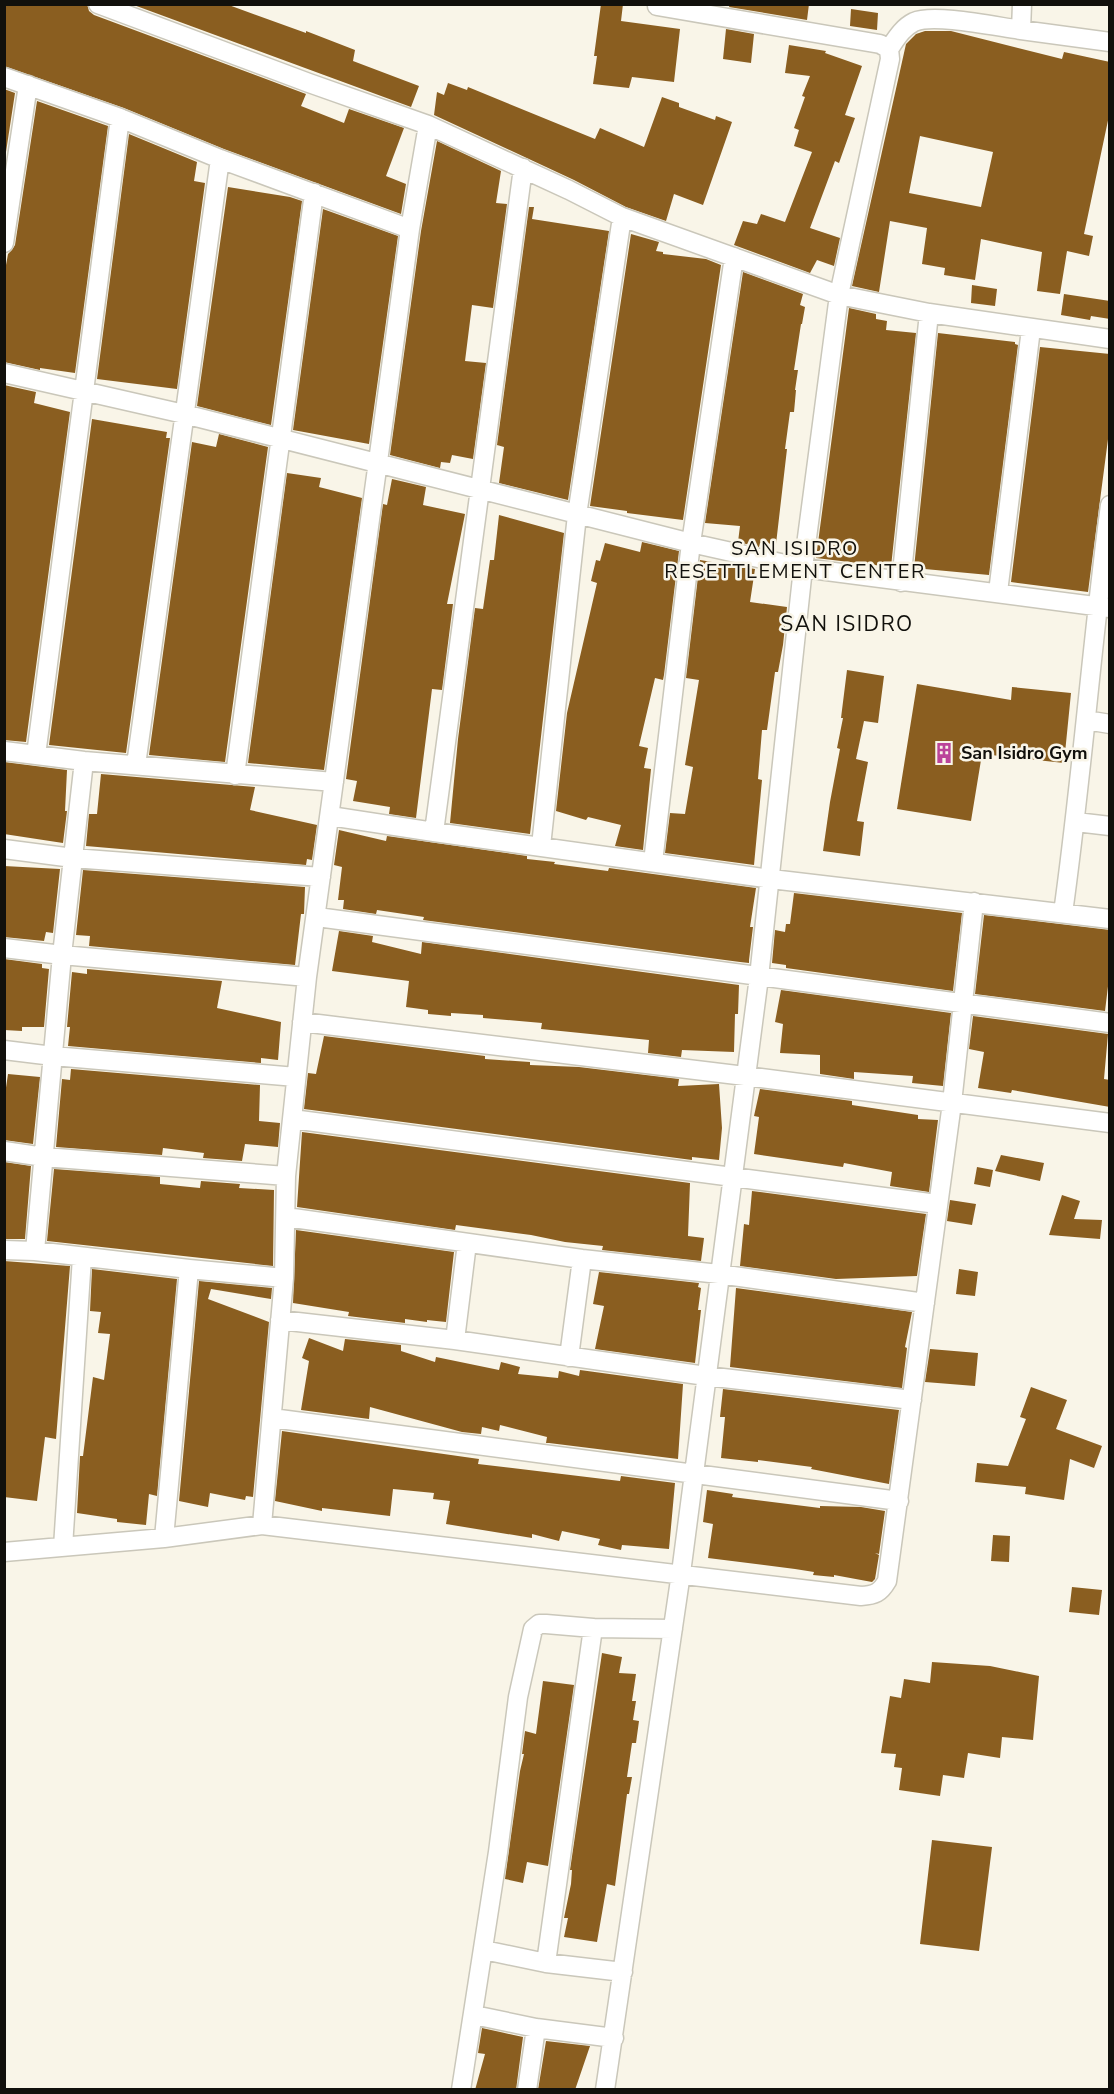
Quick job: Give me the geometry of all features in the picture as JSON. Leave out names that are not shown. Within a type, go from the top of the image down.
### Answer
[{"type":"street","points":[[98,4],[428,125],[523,168],[622,217],[838,295],[929,314],[1110,339]]},
{"type":"street","points":[[1021,30],[1022,4]]},
{"type":"street","points":[[657,6],[880,44],[889,49]]},
{"type":"street","points":[[605,2090],[674,1629],[759,977],[803,568],[838,295],[890,59],[889,49],[902,30],[916,21],[933,19],[1110,42]]},
{"type":"street","points":[[4,77],[120,118],[220,159],[411,229]]},
{"type":"street","points":[[4,243],[28,85]]},
{"type":"street","points":[[36,755],[120,118]]},
{"type":"street","points":[[262,1525],[284,1278],[286,1176],[307,977],[411,229],[428,125]]},
{"type":"street","points":[[136,765],[220,159]]},
{"type":"street","points":[[434,832],[523,168]]},
{"type":"street","points":[[235,775],[314,193]]},
{"type":"street","points":[[541,846],[577,514],[622,217]]},
{"type":"street","points":[[654,862],[691,543],[734,257]]},
{"type":"street","points":[[901,582],[929,314]]},
{"type":"street","points":[[998,592],[1031,329]]},
{"type":"street","points":[[4,373],[184,414],[691,543],[803,568],[1103,607]]},
{"type":"street","points":[[1063,913],[1076,822],[1086,720],[1103,607],[1110,505]]},
{"type":"street","points":[[1086,720],[1110,724]]},
{"type":"street","points":[[4,751],[84,761],[333,782]]},
{"type":"street","points":[[35,1251],[62,955],[84,761]]},
{"type":"street","points":[[330,816],[771,879],[1110,919]]},
{"type":"street","points":[[1076,822],[1110,826]]},
{"type":"street","points":[[4,849],[73,858],[321,877]]},
{"type":"street","points":[[4,1551],[164,1538],[262,1525],[861,1596],[873,1595],[882,1591],[887,1581],[899,1501],[952,1103],[974,902]]},
{"type":"street","points":[[316,917],[1110,1023]]},
{"type":"street","points":[[4,948],[307,977]]},
{"type":"street","points":[[302,1022],[1110,1123]]},
{"type":"street","points":[[4,1050],[296,1077]]},
{"type":"street","points":[[291,1119],[937,1204]]},
{"type":"street","points":[[4,1151],[44,1157],[286,1176]]},
{"type":"street","points":[[286,1217],[582,1259],[719,1274],[925,1303]]},
{"type":"street","points":[[455,1340],[467,1243]]},
{"type":"street","points":[[4,1250],[35,1251],[284,1278]]},
{"type":"street","points":[[63,1547],[82,1257]]},
{"type":"street","points":[[569,1357],[582,1259]]},
{"type":"street","points":[[164,1538],[189,1269]]},
{"type":"street","points":[[280,1320],[455,1340],[706,1376],[912,1400]]},
{"type":"street","points":[[272,1418],[899,1501]]},
{"type":"street","points":[[461,2090],[484,1950],[518,1697],[533,1629],[538,1624],[546,1623],[593,1628],[674,1629]]},
{"type":"street","points":[[546,1963],[593,1628]]},
{"type":"street","points":[[484,1950],[546,1963],[623,1972]]},
{"type":"street","points":[[474,2015],[536,2028],[614,2038]]},
{"type":"street","points":[[526,2090],[536,2028]]},
{"type":"building","points":[[4,4],[87,4],[89,11],[94,15],[306,94],[301,106],[344,123],[349,109],[404,128],[386,176],[406,184],[401,214],[224,149],[124,108],[4,66]]},
{"type":"building","points":[[131,4],[226,4],[355,50],[353,61],[419,86],[411,107]]},
{"type":"building","points":[[601,4],[623,4],[621,21],[680,29],[674,82],[632,77],[629,88],[593,84]]},
{"type":"building","points":[[730,4],[809,4],[807,20],[729,7]]},
{"type":"building","points":[[851,9],[878,13],[877,30],[850,26]]},
{"type":"building","points":[[726,29],[754,34],[751,63],[723,59]]},
{"type":"building","points":[[925,31],[951,31],[1062,59],[1064,52],[1110,62],[1110,111],[1084,234],[1093,236],[1089,256],[1067,251],[1060,294],[1037,291],[1042,252],[981,239],[975,280],[944,275],[945,268],[922,264],[927,228],[890,221],[879,292],[852,286],[906,44],[916,34]],"holes":[[[920,136],[993,152],[981,207],[909,193]]]},
{"type":"building","points":[[789,45],[826,51],[825,53],[862,66],[845,115],[855,118],[839,163],[835,161],[810,228],[840,238],[834,266],[817,260],[810,273],[734,245],[743,221],[757,224],[761,214],[785,222],[812,152],[794,146],[799,130],[794,128],[810,76],[785,73]]},
{"type":"building","points":[[448,83],[467,90],[468,87],[595,139],[600,128],[644,147],[662,97],[679,103],[679,107],[715,120],[716,116],[732,122],[703,205],[674,194],[666,221],[626,207],[574,180],[434,115],[437,92],[444,95]]},
{"type":"building","points":[[4,89],[15,93],[4,165]]},
{"type":"building","points":[[37,101],[108,126],[75,373],[40,368],[40,370],[4,362],[4,276],[8,254],[15,245]]},
{"type":"building","points":[[129,134],[197,162],[194,181],[205,183],[177,389],[97,379]]},
{"type":"building","points":[[437,141],[501,171],[496,203],[507,204],[493,308],[472,305],[465,361],[486,363],[473,459],[452,455],[450,463],[441,462],[440,468],[390,455],[421,231]]},
{"type":"building","points":[[228,187],[302,201],[271,425],[197,406]]},
{"type":"building","points":[[529,207],[534,207],[532,219],[609,231],[568,500],[499,483],[504,447],[497,445]]},
{"type":"building","points":[[323,209],[398,236],[369,444],[293,430]]},
{"type":"building","points":[[631,234],[659,242],[656,251],[663,252],[663,254],[706,259],[721,265],[683,520],[590,506]]},
{"type":"building","points":[[743,272],[803,294],[800,305],[805,307],[794,370],[798,370],[794,412],[790,412],[776,544],[760,543],[759,547],[738,542],[740,526],[705,523]]},
{"type":"building","points":[[972,285],[997,289],[995,306],[971,303]]},
{"type":"building","points":[[1064,294],[1110,301],[1110,319],[1091,316],[1090,320],[1061,315]]},
{"type":"building","points":[[849,308],[876,314],[876,319],[887,321],[886,330],[916,333],[891,567],[816,558]]},
{"type":"building","points":[[938,333],[1015,342],[1018,345],[989,575],[914,568]]},
{"type":"building","points":[[1040,347],[1110,354],[1110,424],[1088,592],[1011,582]]},
{"type":"building","points":[[4,385],[36,392],[34,403],[70,412],[26,742],[4,740]]},
{"type":"building","points":[[92,419],[167,432],[166,438],[170,438],[126,753],[49,745]]},
{"type":"building","points":[[219,434],[268,447],[225,762],[149,755],[192,442],[216,447]]},
{"type":"building","points":[[287,473],[321,478],[319,487],[362,498],[324,770],[248,763]]},
{"type":"building","points":[[392,479],[426,487],[423,505],[465,514],[447,604],[453,604],[442,690],[432,689],[416,818],[389,814],[390,807],[353,801],[357,781],[346,779],[383,504],[387,505]]},
{"type":"building","points":[[499,515],[564,533],[530,834],[450,823],[475,608],[483,609],[490,560],[494,560]]},
{"type":"building","points":[[642,542],[679,551],[663,680],[655,678],[639,746],[648,748],[644,768],[651,769],[643,850],[615,846],[621,825],[588,817],[586,820],[556,811],[567,713],[597,583],[591,581],[596,560],[600,561],[605,543],[640,552]]},
{"type":"building","points":[[700,560],[755,569],[750,602],[787,607],[783,645],[778,672],[775,672],[767,730],[762,730],[758,779],[762,780],[754,865],[665,853],[670,813],[685,814],[693,767],[685,765],[699,680],[686,678]]},
{"type":"building","points":[[847,670],[884,676],[878,723],[864,721],[856,759],[868,762],[857,821],[864,822],[860,856],[823,851],[840,749],[837,748],[843,718],[841,718]]},
{"type":"building","name":"San Isidro Gym","points":[[917,684],[1011,700],[1012,687],[1071,693],[1064,763],[982,754],[971,821],[897,809]]},
{"type":"building","points":[[4,762],[67,770],[65,811],[67,811],[63,843],[4,834]]},
{"type":"building","points":[[101,774],[255,787],[250,810],[317,825],[312,860],[307,859],[306,865],[86,846],[89,814],[97,814]]},
{"type":"building","points":[[339,830],[386,841],[387,836],[527,856],[527,859],[555,862],[554,864],[608,871],[609,868],[756,888],[750,927],[753,927],[749,963],[423,920],[424,917],[377,910],[376,914],[343,909],[344,900],[338,900],[342,867],[334,865]]},
{"type":"building","points":[[4,866],[60,869],[53,933],[46,932],[44,941],[4,937]]},
{"type":"building","points":[[83,870],[305,887],[304,914],[301,914],[295,965],[89,946],[90,936],[76,935]]},
{"type":"building","points":[[794,893],[962,913],[953,991],[786,968],[786,965],[772,963],[775,930],[785,932],[786,924],[790,924]]},
{"type":"building","points":[[984,915],[1110,930],[1110,970],[1105,1011],[975,994]]},
{"type":"building","points":[[339,931],[373,936],[372,942],[421,954],[422,942],[739,985],[738,1014],[735,1014],[734,1052],[682,1050],[681,1057],[648,1053],[649,1040],[541,1029],[542,1023],[483,1018],[483,1015],[428,1014],[428,1010],[406,1007],[409,981],[332,971]]},
{"type":"building","points":[[4,959],[42,964],[42,968],[49,969],[44,1027],[22,1027],[22,1031],[4,1030]]},
{"type":"building","points":[[87,969],[222,981],[217,1008],[281,1022],[278,1060],[261,1058],[261,1063],[68,1046],[70,1027],[67,1027],[72,972],[87,974]]},
{"type":"building","points":[[781,990],[951,1013],[943,1086],[912,1083],[913,1076],[854,1072],[854,1079],[820,1074],[820,1055],[780,1053],[783,1024],[775,1022]]},
{"type":"building","points":[[973,1016],[1108,1034],[1104,1079],[1110,1080],[1110,1107],[1012,1090],[1011,1093],[978,1088],[984,1052],[969,1049]]},
{"type":"building","points":[[324,1036],[485,1056],[485,1059],[530,1062],[530,1065],[579,1067],[679,1079],[678,1086],[719,1084],[722,1128],[719,1160],[692,1157],[692,1160],[304,1109],[308,1073],[316,1074]]},
{"type":"building","points":[[71,1069],[260,1085],[259,1121],[280,1123],[278,1147],[245,1144],[242,1161],[203,1158],[204,1153],[163,1148],[162,1155],[56,1147],[62,1079],[70,1080]]},
{"type":"building","points":[[8,1074],[40,1077],[33,1144],[4,1140],[4,1101]]},
{"type":"building","points":[[760,1089],[852,1101],[852,1105],[918,1115],[918,1119],[938,1120],[929,1192],[890,1186],[892,1172],[844,1163],[843,1167],[754,1154],[759,1117],[754,1116]]},
{"type":"building","points":[[302,1132],[690,1183],[688,1236],[704,1238],[701,1261],[602,1250],[603,1246],[531,1235],[456,1225],[455,1230],[297,1207]]},
{"type":"building","points":[[1001,1155],[1044,1163],[1040,1181],[995,1171]]},
{"type":"building","points":[[4,1162],[31,1166],[25,1239],[4,1239]]},
{"type":"building","points":[[977,1167],[993,1170],[990,1187],[974,1184]]},
{"type":"building","points":[[54,1169],[160,1177],[160,1184],[200,1188],[201,1181],[240,1184],[239,1188],[274,1190],[273,1266],[47,1241]]},
{"type":"building","points":[[752,1191],[926,1214],[917,1276],[836,1279],[740,1266],[744,1224],[749,1225]]},
{"type":"building","points":[[1062,1195],[1080,1201],[1074,1219],[1102,1220],[1100,1239],[1049,1235]]},
{"type":"building","points":[[950,1200],[976,1204],[972,1225],[947,1221]]},
{"type":"building","points":[[296,1230],[454,1252],[446,1322],[405,1319],[405,1323],[348,1316],[349,1312],[293,1303]]},
{"type":"building","points":[[4,1261],[70,1266],[56,1439],[45,1437],[37,1501],[4,1497]]},
{"type":"building","points":[[92,1269],[177,1279],[157,1496],[149,1494],[146,1525],[117,1522],[117,1519],[77,1513],[80,1456],[83,1456],[93,1377],[104,1380],[110,1334],[98,1333],[101,1312],[90,1311]]},
{"type":"building","points":[[959,1269],[978,1272],[975,1296],[956,1294]]},
{"type":"building","points":[[599,1272],[699,1283],[698,1287],[701,1288],[698,1310],[701,1310],[695,1363],[595,1349],[604,1306],[593,1304]]},
{"type":"building","points":[[199,1281],[272,1288],[271,1299],[211,1289],[208,1299],[269,1322],[253,1497],[246,1496],[245,1500],[210,1493],[208,1507],[179,1501]]},
{"type":"building","points":[[736,1288],[912,1312],[905,1347],[907,1348],[902,1388],[730,1367]]},
{"type":"building","points":[[309,1338],[343,1351],[345,1339],[401,1345],[401,1351],[435,1362],[436,1357],[499,1370],[501,1362],[520,1367],[518,1374],[558,1378],[559,1371],[579,1376],[580,1370],[683,1384],[678,1459],[546,1443],[547,1437],[500,1425],[499,1431],[482,1427],[481,1434],[462,1432],[370,1407],[369,1419],[301,1410],[309,1361],[302,1358]]},
{"type":"building","points":[[930,1349],[978,1353],[975,1386],[925,1382]]},
{"type":"building","points":[[1031,1387],[1067,1400],[1056,1429],[1102,1446],[1094,1468],[1070,1459],[1064,1500],[1025,1494],[1026,1487],[975,1482],[977,1463],[1008,1466],[1026,1419],[1020,1417]]},
{"type":"building","points":[[723,1389],[899,1410],[889,1484],[811,1469],[812,1467],[721,1458],[725,1417],[720,1417]]},
{"type":"building","points":[[282,1431],[479,1459],[478,1464],[620,1481],[621,1476],[675,1483],[669,1549],[622,1545],[621,1550],[598,1545],[600,1539],[562,1531],[559,1541],[532,1534],[532,1538],[446,1524],[450,1501],[433,1499],[434,1493],[393,1489],[390,1516],[322,1508],[322,1511],[275,1501]]},
{"type":"building","points":[[707,1490],[733,1494],[732,1497],[820,1508],[820,1506],[861,1507],[885,1511],[879,1554],[875,1553],[879,1555],[875,1579],[872,1582],[834,1575],[834,1577],[813,1575],[814,1572],[708,1558],[713,1524],[703,1522]]},
{"type":"building","points":[[993,1535],[1010,1536],[1009,1562],[991,1561]]},
{"type":"building","points":[[1072,1587],[1102,1590],[1099,1615],[1069,1612]]},
{"type":"building","points":[[602,1653],[622,1657],[619,1673],[636,1674],[632,1701],[636,1701],[633,1720],[639,1721],[636,1743],[632,1743],[627,1777],[632,1777],[629,1794],[627,1794],[615,1886],[607,1884],[597,1942],[564,1937],[568,1918],[564,1918],[571,1884],[572,1870],[570,1870]]},
{"type":"building","points":[[932,1662],[990,1666],[1039,1676],[1033,1740],[1002,1737],[1000,1758],[968,1753],[964,1778],[943,1775],[940,1796],[899,1790],[902,1768],[894,1767],[896,1754],[881,1753],[890,1696],[901,1698],[904,1679],[930,1683]]},
{"type":"building","points":[[543,1681],[574,1685],[548,1866],[527,1862],[523,1883],[505,1879],[524,1754],[522,1754],[525,1731],[536,1734]]},
{"type":"building","points":[[932,1840],[992,1847],[979,1951],[920,1944]]},
{"type":"building","points":[[482,2028],[523,2037],[516,2090],[475,2090],[485,2054],[478,2053]]},
{"type":"building","points":[[546,2041],[590,2046],[575,2090],[538,2090]]},
{"type":"place","name":"San Isidro Gym","points":[[944,753]]},
{"type":"district","name":"SAN ISIDRO RESETTLEMENT CENTER","points":[[795,560]]},
{"type":"district","name":"SAN ISIDRO","points":[[847,624]]}]
